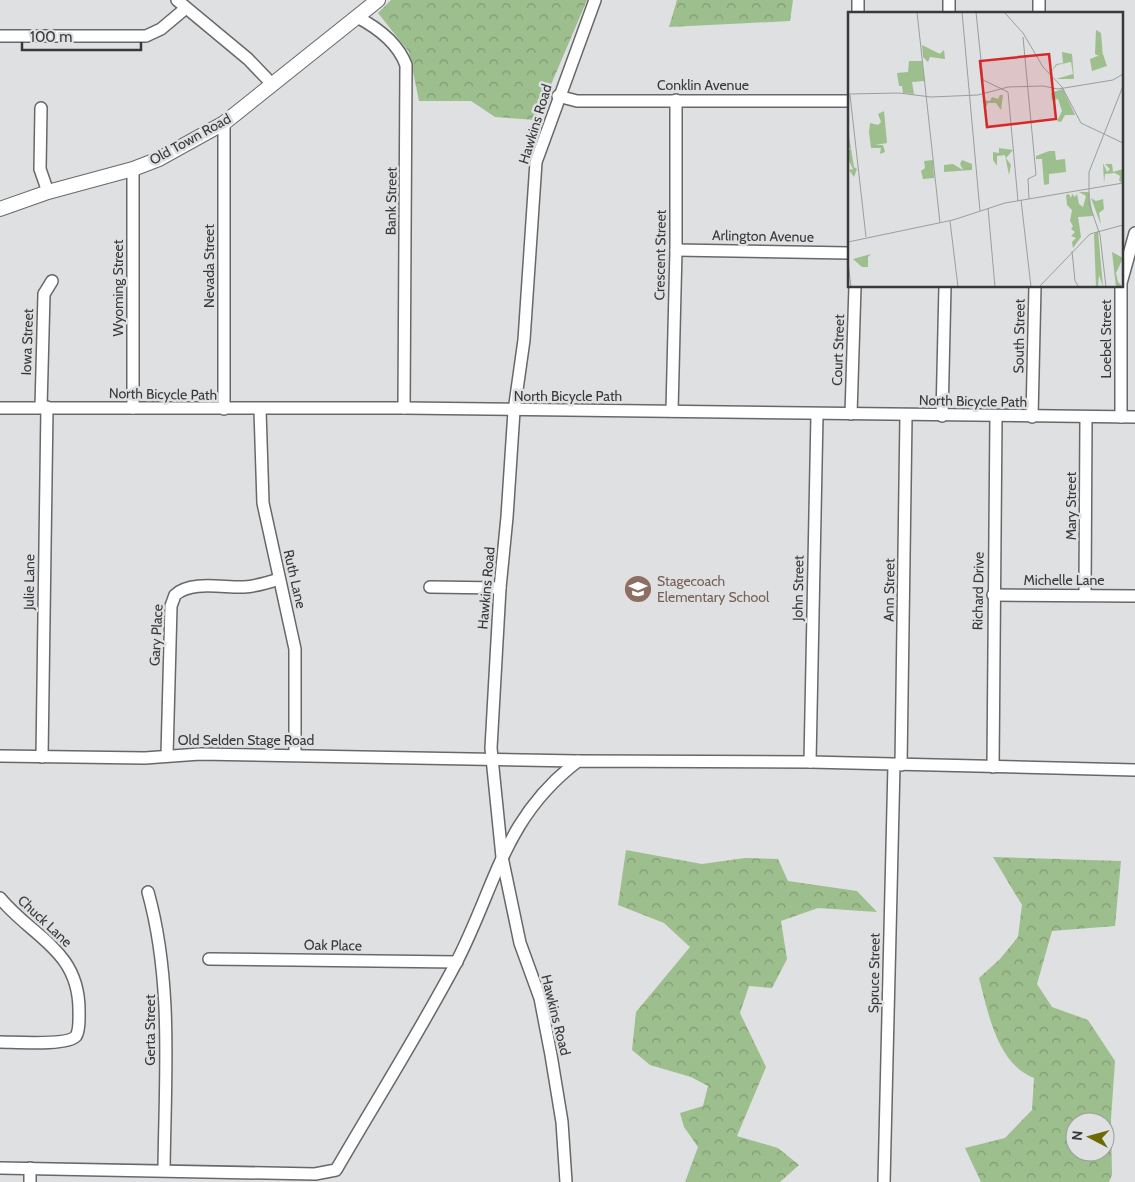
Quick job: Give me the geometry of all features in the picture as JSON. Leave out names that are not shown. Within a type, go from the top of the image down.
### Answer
[{"type":"main road","name":"Old Town Road","points":[[0,210],[48,192],[134,169],[159,158],[224,123],[378,0]]},
{"type":"street","points":[[177,0],[248,59],[272,84]]},
{"type":"street","name":"Hawkins Road","points":[[566,1182],[562,1122],[549,1046],[540,998],[520,943],[502,857],[491,759],[500,588],[514,411],[524,340],[536,162],[558,96],[595,0]]},
{"type":"street","points":[[0,36],[146,36],[162,29],[186,8]]},
{"type":"street","name":"Bank Street","points":[[357,17],[389,39],[401,52],[406,65],[404,408]]},
{"type":"street","name":"Conklin Avenue","points":[[558,96],[577,101],[848,101]]},
{"type":"street","name":"Crescent Street","points":[[672,411],[676,250],[676,100]]},
{"type":"street","points":[[41,108],[40,169],[48,192]]},
{"type":"street","name":"Nevada Street","points":[[224,123],[224,409]]},
{"type":"street","name":"Wyoming Street","points":[[133,408],[134,169]]},
{"type":"street","name":"Loebel Street","points":[[1122,279],[1135,233]]},
{"type":"street","name":"Arlington Avenue","points":[[676,250],[848,253]]},
{"type":"street","name":"Iowa Street","points":[[44,407],[44,294],[52,281]]},
{"type":"street","name":"Court Street","points":[[851,414],[855,288]]},
{"type":"street","points":[[942,416],[945,288]]},
{"type":"street","name":"South Street","points":[[1032,417],[1035,288]]},
{"type":"street","name":"Loebel Street","points":[[1121,288],[1121,417]]},
{"type":"street","name":"Julie Lane","points":[[42,757],[44,407]]},
{"type":"street","name":"North Bicycle Path","points":[[0,408],[260,410],[404,408],[1135,418]]},
{"type":"street","name":"Ruth Lane","points":[[260,410],[263,503],[295,649],[294,755]]},
{"type":"street","name":"John Street","points":[[810,762],[817,415]]},
{"type":"street","name":"Ann Street","points":[[898,765],[906,416]]},
{"type":"street","name":"Richard Drive","points":[[993,767],[996,416]]},
{"type":"street","name":"Mary Street","points":[[1085,595],[1086,418]]},
{"type":"street","name":"Gary Place","points":[[167,756],[172,606],[175,595],[188,587],[243,587],[260,585],[279,579]]},
{"type":"street","points":[[430,587],[500,588]]},
{"type":"street","name":"Michelle Lane","points":[[993,595],[1135,596]]},
{"type":"street","name":"Old Selden Stage Road","points":[[0,756],[145,758],[200,754],[294,755],[578,761],[810,762],[1135,770]]},
{"type":"street","points":[[335,1182],[336,1170],[457,962],[502,857],[536,801],[560,775],[578,761]]},
{"type":"street","name":"Spruce Street","points":[[884,1182],[898,765]]},
{"type":"street","name":"Gerta Street","points":[[148,892],[161,956],[166,1000],[164,1170]]},
{"type":"street","name":"Chuck Lane","points":[[0,898],[62,955],[76,983],[79,1002],[78,1030],[76,1036],[71,1040],[0,1042]]},
{"type":"street","name":"Oak Place","points":[[209,958],[457,962]]},
{"type":"street","points":[[0,1168],[316,1174],[336,1170]]},
{"type":"street","points":[[30,1168],[30,1182]]},
{"type":"green space","points":[[391,0],[587,0],[536,120],[495,117],[471,101],[419,101],[409,52],[378,13]]},
{"type":"green space","points":[[677,0],[793,0],[790,21],[669,27]]},
{"type":"green space","points":[[626,850],[702,864],[745,858],[778,859],[788,881],[857,891],[877,912],[818,908],[781,921],[787,959],[772,988],[749,986],[740,1013],[766,1067],[737,1136],[778,1148],[799,1165],[780,1182],[685,1182],[698,1147],[684,1127],[680,1113],[703,1106],[708,1086],[691,1077],[650,1065],[632,1050],[636,1012],[690,947],[664,923],[618,905]]},
{"type":"green space","points":[[993,857],[1121,861],[1115,926],[1052,931],[1037,984],[1052,1007],[1088,1020],[1115,1061],[1111,1112],[1065,1112],[1065,1162],[1112,1162],[1112,1175],[1109,1182],[981,1182],[965,1148],[1005,1138],[1032,1110],[1034,1078],[1021,1071],[1003,1049],[996,1036],[979,978],[1000,959],[1018,937],[1022,905]]},
{"type":"place","name":"Stagecoach Elementary School","points":[[638,589]]}]
